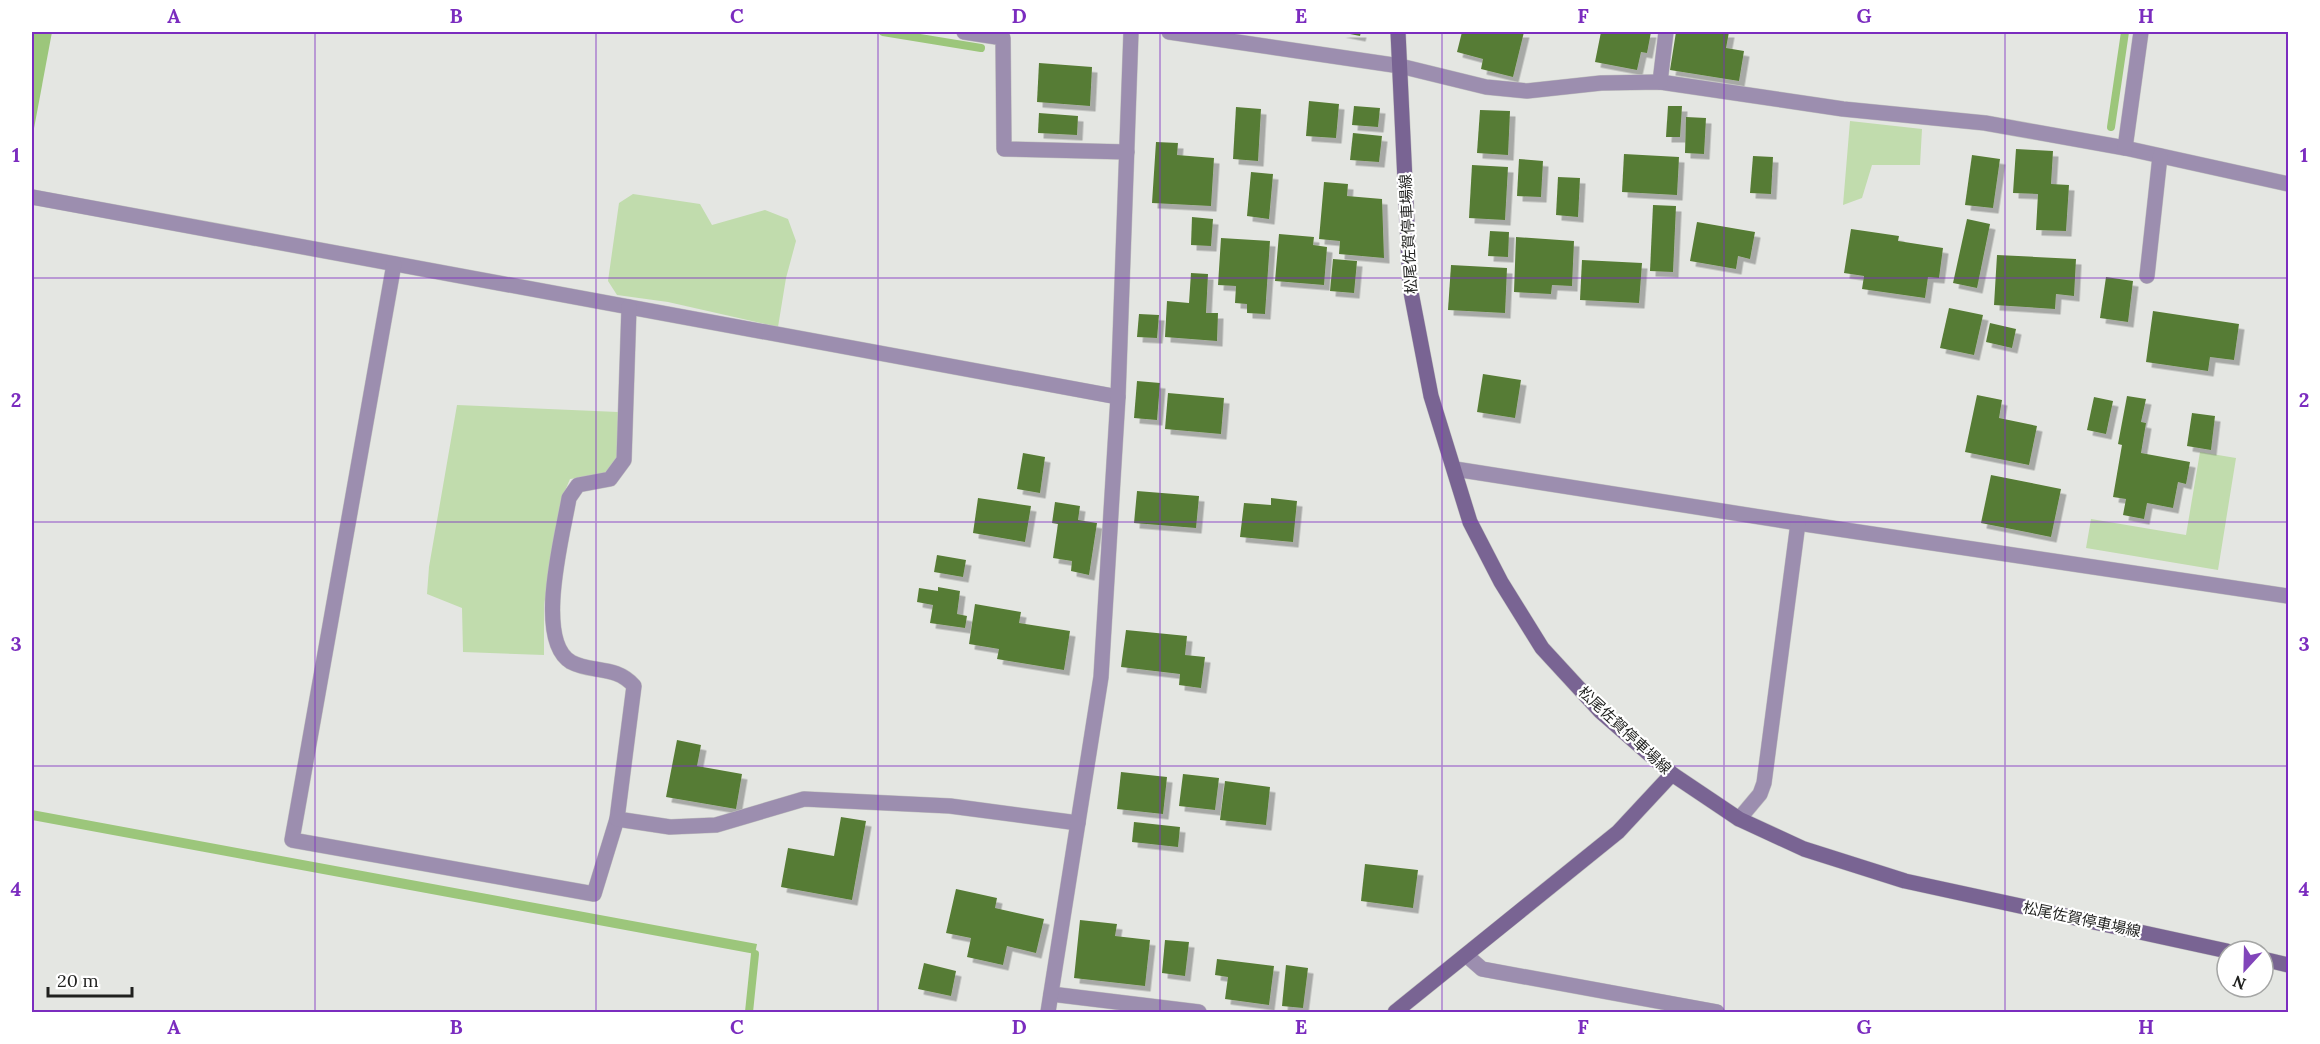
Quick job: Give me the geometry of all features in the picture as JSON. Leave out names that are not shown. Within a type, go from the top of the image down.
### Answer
[{"type":"main road","name":"松尾佐賀停車場線","points":[[1398,32],[1410,286],[1431,396],[1470,522],[1501,582],[1542,648],[1600,711],[1672,774],[1739,819],[1804,849],[1905,881],[2215,948]]},
{"type":"main road","points":[[1395,1012],[1618,832],[1672,774]]},
{"type":"street","points":[[964,32],[1003,39],[1004,149],[1127,152]]},
{"type":"street","points":[[1048,1012],[1101,677],[1118,397],[1131,32]]},
{"type":"street","points":[[1169,32],[1400,66],[1486,87],[1527,91],[1601,83],[1659,82],[1844,109],[1985,123],[2125,148],[2289,184]]},
{"type":"street","points":[[1659,82],[1666,32]]},
{"type":"street","points":[[2125,148],[2141,32]]},
{"type":"street","points":[[2147,276],[2160,156]]},
{"type":"street","points":[[32,197],[1118,397]]},
{"type":"street","points":[[394,264],[292,840],[594,894],[616,819],[634,686],[626,676],[570,661],[555,641],[551,597],[569,498],[578,485],[610,479],[624,460],[629,307]]},
{"type":"street","points":[[1455,469],[1798,524],[2289,596]]},
{"type":"street","points":[[1739,819],[1760,794],[1764,783],[1798,524]]},
{"type":"street","points":[[616,819],[670,827],[716,825],[804,799],[950,806],[1078,823]]},
{"type":"street","points":[[1466,955],[1482,969],[1717,1012]]},
{"type":"street","points":[[1051,994],[1200,1012]]},
{"type":"shaded area","points":[[32,32],[52,32],[32,139]]},
{"type":"shaded area","points":[[1850,121],[1922,129],[1920,165],[1872,165],[1862,198],[1843,205]]},
{"type":"shaded area","points":[[633,194],[700,204],[712,225],[765,210],[788,219],[796,241],[786,278],[778,327],[668,302],[617,295],[608,281],[619,203]]},
{"type":"shaded area","points":[[457,405],[618,412],[618,455],[605,474],[570,479],[562,498],[544,605],[544,655],[463,652],[462,608],[427,594],[429,567]]},
{"type":"shaded area","points":[[2200,452],[2236,458],[2218,570],[2086,548],[2091,519],[2186,535]]},
{"type":"shaded area","points":[[32,810],[757,944],[755,954],[32,820]]},
{"type":"building","points":[[1340,32],[1361,32],[1360,36]]},
{"type":"building","points":[[1462,32],[1524,32],[1513,77],[1481,69],[1483,59],[1457,52]]},
{"type":"building","points":[[1601,32],[1651,32],[1647,53],[1641,52],[1637,70],[1595,62]]},
{"type":"building","points":[[1676,32],[1729,32],[1726,48],[1744,51],[1739,81],[1670,70]]},
{"type":"building","points":[[1039,63],[1092,67],[1090,106],[1037,102]]},
{"type":"building","points":[[1309,101],[1339,104],[1336,138],[1306,136]]},
{"type":"building","points":[[1354,106],[1380,108],[1378,127],[1352,125]]},
{"type":"building","points":[[1668,106],[1682,106],[1680,137],[1666,137]]},
{"type":"building","points":[[1236,107],[1261,109],[1258,161],[1233,159]]},
{"type":"building","points":[[1480,110],[1510,111],[1508,155],[1477,153]]},
{"type":"building","points":[[1039,113],[1078,116],[1077,135],[1038,133]]},
{"type":"building","points":[[1686,117],[1706,118],[1704,154],[1685,153]]},
{"type":"building","points":[[1353,133],[1382,136],[1379,162],[1350,160]]},
{"type":"building","points":[[1156,142],[1178,143],[1177,155],[1214,158],[1211,206],[1152,203]]},
{"type":"building","points":[[2016,149],[2053,151],[2051,184],[2069,185],[2066,231],[2036,230],[2038,194],[2013,193]]},
{"type":"building","points":[[1624,154],[1679,157],[1677,195],[1622,192]]},
{"type":"building","points":[[1972,155],[2000,159],[1993,208],[1965,205]]},
{"type":"building","points":[[1753,156],[1773,157],[1771,194],[1750,193]]},
{"type":"building","points":[[1519,159],[1543,161],[1541,197],[1517,196]]},
{"type":"building","points":[[1472,165],[1508,167],[1505,220],[1469,218]]},
{"type":"building","points":[[1251,172],[1273,174],[1269,219],[1247,216]]},
{"type":"building","points":[[1558,177],[1580,178],[1578,217],[1556,215]]},
{"type":"building","points":[[1324,182],[1348,184],[1347,196],[1382,199],[1384,258],[1339,254],[1340,241],[1319,239]]},
{"type":"building","points":[[1653,205],[1676,206],[1673,272],[1650,271]]},
{"type":"building","points":[[1192,217],[1213,219],[1211,246],[1191,245]]},
{"type":"building","points":[[1967,219],[1990,224],[1977,288],[1953,283]]},
{"type":"building","points":[[1697,222],[1755,232],[1750,259],[1738,256],[1736,269],[1690,261]]},
{"type":"building","points":[[1851,229],[1899,236],[1898,241],[1943,248],[1939,278],[1928,277],[1925,298],[1862,289],[1864,276],[1844,273]]},
{"type":"building","points":[[1490,231],[1509,232],[1508,257],[1488,256]]},
{"type":"building","points":[[1279,234],[1314,237],[1313,245],[1327,247],[1324,285],[1275,281]]},
{"type":"building","points":[[1516,237],[1574,241],[1572,286],[1552,285],[1551,294],[1514,292]]},
{"type":"building","points":[[1221,238],[1270,241],[1265,314],[1247,313],[1247,304],[1235,303],[1236,286],[1218,285]]},
{"type":"building","points":[[1997,255],[2076,259],[2074,296],[2056,294],[2055,309],[1994,305]]},
{"type":"building","points":[[1333,259],[1357,261],[1354,293],[1330,291]]},
{"type":"building","points":[[1582,260],[1642,263],[1639,303],[1580,300]]},
{"type":"building","points":[[1451,265],[1507,268],[1505,313],[1448,310]]},
{"type":"building","points":[[1191,273],[1208,274],[1206,313],[1218,313],[1217,341],[1165,337],[1167,301],[1189,303]]},
{"type":"building","points":[[2106,277],[2133,281],[2128,322],[2100,318]]},
{"type":"building","points":[[1949,308],[1983,315],[1974,355],[1940,348]]},
{"type":"building","points":[[2153,311],[2239,324],[2234,360],[2210,357],[2208,371],[2146,362]]},
{"type":"building","points":[[1139,314],[1159,315],[1157,338],[1137,337]]},
{"type":"building","points":[[1990,323],[2016,329],[2012,348],[1986,342]]},
{"type":"building","points":[[1483,374],[1521,380],[1515,418],[1477,412]]},
{"type":"building","points":[[1137,381],[1160,383],[1157,420],[1134,418]]},
{"type":"building","points":[[1168,393],[1224,398],[1221,434],[1165,429]]},
{"type":"building","points":[[1977,395],[2002,400],[1999,418],[2037,426],[2029,465],[1965,452]]},
{"type":"building","points":[[2127,396],[2146,399],[2141,422],[2146,423],[2141,453],[2190,462],[2186,484],[2178,482],[2173,508],[2147,503],[2144,519],[2123,515],[2126,499],[2113,497],[2122,445],[2118,444]]},
{"type":"building","points":[[2094,397],[2113,401],[2106,434],[2087,430]]},
{"type":"building","points":[[2192,413],[2215,416],[2211,450],[2187,446]]},
{"type":"building","points":[[1023,453],[1045,457],[1040,493],[1017,489]]},
{"type":"building","points":[[1991,475],[2061,489],[2051,537],[1981,523]]},
{"type":"building","points":[[1137,491],[1199,496],[1196,528],[1134,523]]},
{"type":"building","points":[[978,498],[1031,506],[1025,542],[973,533]]},
{"type":"building","points":[[1271,498],[1297,501],[1293,542],[1240,537],[1244,503],[1271,505]]},
{"type":"building","points":[[1055,502],[1080,506],[1078,520],[1097,523],[1089,575],[1071,571],[1072,561],[1053,558],[1058,524],[1052,523]]},
{"type":"building","points":[[937,555],[966,560],[963,577],[934,572]]},
{"type":"building","points":[[938,587],[960,591],[957,614],[967,616],[965,628],[930,623],[933,605],[917,602],[919,588],[938,591]]},
{"type":"building","points":[[975,604],[1021,612],[1019,623],[1070,631],[1064,670],[997,659],[999,649],[969,644]]},
{"type":"building","points":[[1126,630],[1187,636],[1185,655],[1205,657],[1201,688],[1179,685],[1180,674],[1121,667]]},
{"type":"building","points":[[677,740],[701,745],[697,766],[742,774],[736,809],[666,797]]},
{"type":"building","points":[[1121,772],[1167,777],[1163,814],[1117,809]]},
{"type":"building","points":[[1183,774],[1219,778],[1215,810],[1179,806]]},
{"type":"building","points":[[1225,781],[1270,787],[1266,825],[1220,820]]},
{"type":"building","points":[[841,817],[866,821],[852,900],[781,887],[788,848],[834,856]]},
{"type":"building","points":[[1134,822],[1180,827],[1178,847],[1132,842]]},
{"type":"building","points":[[1365,864],[1418,870],[1413,908],[1361,901]]},
{"type":"building","points":[[956,889],[997,898],[995,908],[1044,919],[1036,953],[1007,946],[1003,965],[967,957],[971,938],[946,933]]},
{"type":"building","points":[[1080,920],[1117,924],[1115,936],[1150,940],[1145,986],[1074,978]]},
{"type":"building","points":[[1165,940],[1189,942],[1185,976],[1162,973]]},
{"type":"building","points":[[1217,959],[1274,966],[1269,1005],[1225,999],[1228,977],[1215,975]]},
{"type":"building","points":[[924,963],[956,971],[951,996],[918,989]]},
{"type":"building","points":[[1286,965],[1308,968],[1303,1008],[1282,1006]]},
{"type":"waterway","points":[[883,32],[981,48]]},
{"type":"waterway","points":[[2111,127],[2125,32]]},
{"type":"waterway","points":[[749,1012],[755,954]]}]
